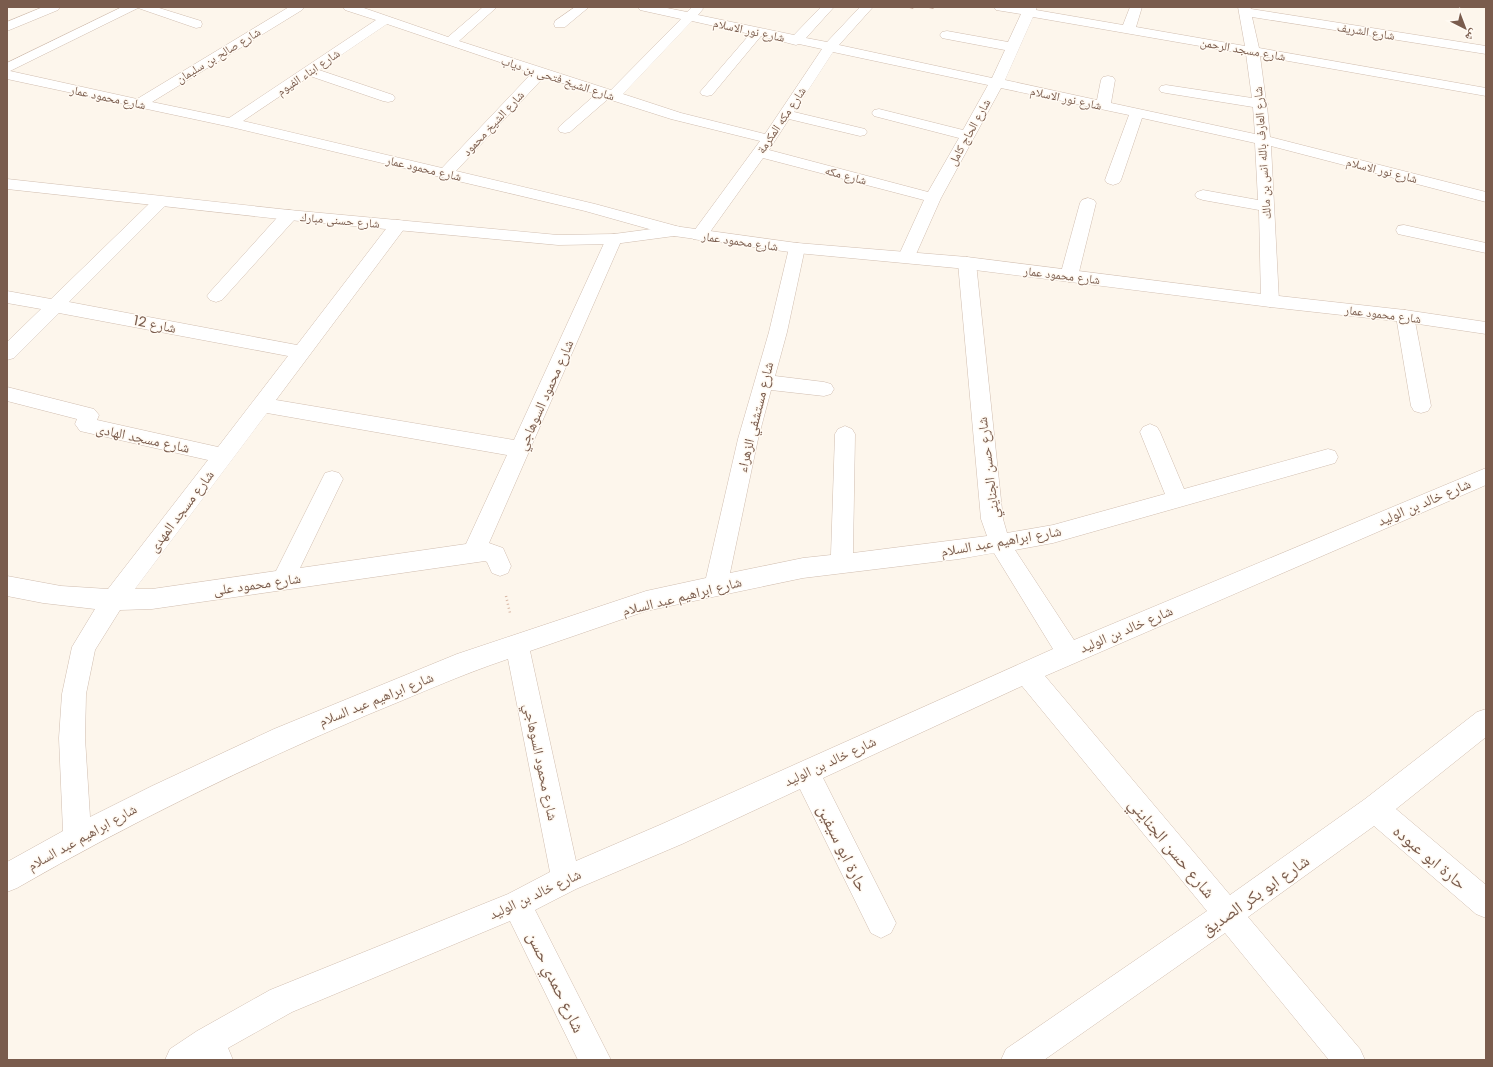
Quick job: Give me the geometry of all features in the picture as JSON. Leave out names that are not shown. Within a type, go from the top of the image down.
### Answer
[{"type":"street","points":[[7,27],[54,7]]},
{"type":"street","points":[[7,68],[132,7]]},
{"type":"street","points":[[143,7],[196,24]]},
{"type":"street","name":"شارع صالح بن سليمان","points":[[138,104],[298,7]]},
{"type":"street","name":"شارع الشيخ فتحى بن دياب","points":[[349,7],[609,95],[676,116],[769,139]]},
{"type":"street","points":[[450,42],[491,7]]},
{"type":"street","points":[[560,24],[583,7]]},
{"type":"street","name":"شارع نور الاسلام","points":[[644,7],[996,84],[1264,140],[1486,197]]},
{"type":"street","points":[[565,129],[609,95],[699,7]]},
{"type":"street","points":[[796,41],[828,7]]},
{"type":"street","name":"شارع مكه المكرمة","points":[[699,235],[760,152],[829,48],[867,7]]},
{"type":"street","name":"شارع مسجد الرحمن","points":[[1000,7],[1029,10],[1128,30],[1254,50],[1486,92]]},
{"type":"street","points":[[1128,30],[1136,7]]},
{"type":"street","name":"شارع العارف بالله انس بن مالك","points":[[1245,9],[1254,50],[1261,104],[1264,140],[1270,301]]},
{"type":"street","name":"شارع الشريف","points":[[1245,9],[1486,50]]},
{"type":"street","name":"شارع الحاج كامل","points":[[907,257],[932,198],[996,84],[1029,10]]},
{"type":"street","name":"شارع ابناء الفيوم","points":[[231,123],[385,20]]},
{"type":"street","points":[[707,92],[758,32]]},
{"type":"street","points":[[946,35],[1013,47]]},
{"type":"street","points":[[309,71],[388,98]]},
{"type":"street","name":"شارع الشيخ محمود","points":[[445,173],[541,72]]},
{"type":"street","name":"شارع محمود عمار","points":[[7,75],[231,123],[445,173],[589,207],[674,232],[797,248],[967,263],[1270,301],[1405,316],[1486,328]]},
{"type":"street","points":[[1103,106],[1108,80]]},
{"type":"street","points":[[1166,89],[1261,104]]},
{"type":"street","points":[[879,113],[967,136]]},
{"type":"street","points":[[1113,180],[1137,113]]},
{"type":"street","points":[[786,114],[860,132]]},
{"type":"street","name":"شارع مكه","points":[[760,152],[932,198]]},
{"type":"street","name":"شارع حسنى مبارك","points":[[7,184],[160,202],[558,240],[614,238],[674,232]]},
{"type":"street","points":[[1203,195],[1266,206]]},
{"type":"street","points":[[7,353],[160,202]]},
{"type":"street","points":[[1069,276],[1088,203]]},
{"type":"street","points":[[216,296],[289,215]]},
{"type":"street","name":"شارع مسجد المهدى","points":[[77,838],[72,738],[74,694],[84,647],[113,601],[398,225]]},
{"type":"street","points":[[1404,230],[1486,248]]},
{"type":"street","name":"شارع محمود السوهاجي","points":[[474,552],[614,238]]},
{"type":"street","name":"شارع مستشفي الزهراء","points":[[716,587],[748,439],[778,332],[797,248]]},
{"type":"street","name":"شارع حسن الجنايني","points":[[967,263],[992,519],[1000,543],[1069,653]]},
{"type":"street","name":"شارع 12","points":[[7,297],[302,352]]},
{"type":"street","points":[[1405,316],[1421,406]]},
{"type":"street","points":[[764,382],[824,389]]},
{"type":"street","name":"شارع مسجد الهادى","points":[[7,394],[87,414],[85,424],[87,426],[224,456]]},
{"type":"street","points":[[263,405],[521,449]]},
{"type":"street","points":[[1150,432],[1178,499]]},
{"type":"street","points":[[842,563],[845,434]]},
{"type":"street","name":"شارع ابراهيم عبد السلام","points":[[7,878],[77,838],[160,795],[283,738],[466,662],[646,602],[803,568],[959,550],[1053,534],[1328,457]]},
{"type":"street","name":"شارع خالد بن الوليد","points":[[182,1060],[213,1051],[281,1001],[517,904],[566,879],[672,834],[1069,653],[1486,476]]},
{"type":"street","points":[[283,580],[332,478]]},
{"type":"street","name":"شارع محمود على","points":[[7,586],[30,592],[113,601],[152,599],[474,552],[486,551],[495,555],[500,566]]},
{"type":"street","name":"شارع محمود السوهاجي","points":[[516,645],[566,879]]},
{"type":"street","name":"شارع حسن الجنايني","points":[[1026,672],[1349,1060]]},
{"type":"street","name":"شارع ابو بكر الصديق","points":[[1017,1060],[1375,809],[1486,721]]},
{"type":"street","name":"حارة ابو سيفين","points":[[806,772],[881,923]]},
{"type":"street","name":"حارة ابو عبوده","points":[[1375,809],[1486,904]]},
{"type":"street","name":"شارع حمدي حسن","points":[[517,904],[594,1060]]},
{"type":"path","points":[[500,566],[516,645]]}]
